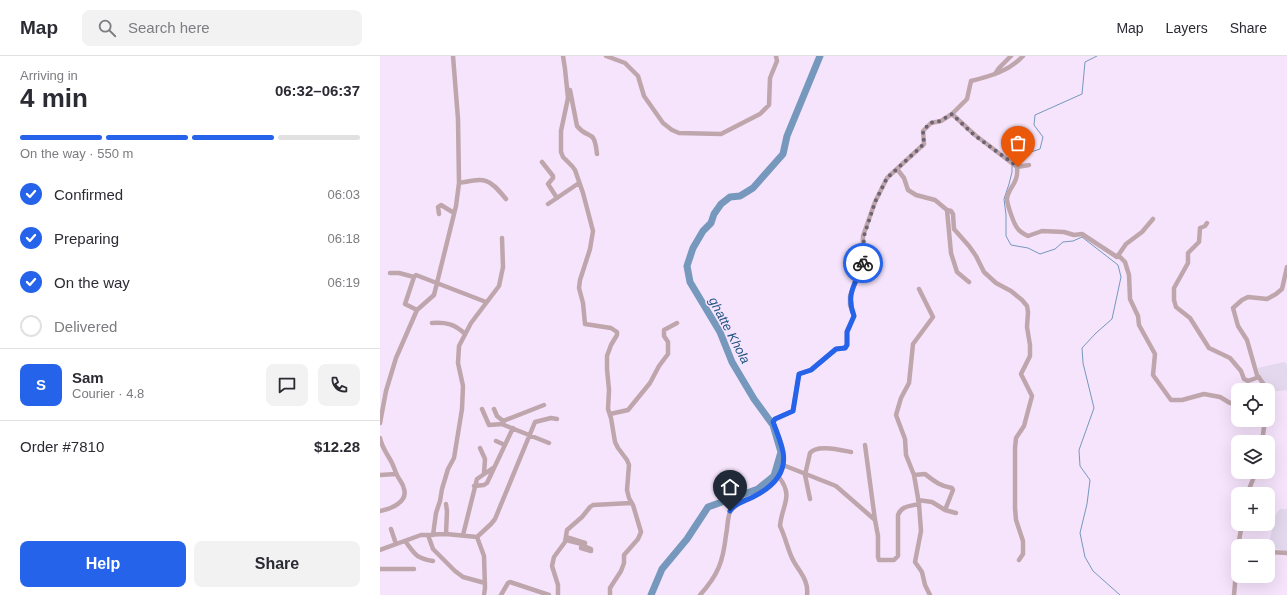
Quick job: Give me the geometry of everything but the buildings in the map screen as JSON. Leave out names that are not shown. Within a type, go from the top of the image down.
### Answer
[{"type":"street","points":[[380,423],[386,391],[396,358],[417,310],[434,295],[454,213],[459,183],[458,119],[453,56]]},
{"type":"street","points":[[562,56],[564,59],[568,98],[561,132],[561,152],[563,157],[572,166],[579,183],[593,231],[579,288],[583,302],[584,322],[585,324],[593,326],[611,328],[617,332],[617,335],[608,350],[608,405],[615,442],[629,465],[627,490],[641,532],[640,536],[624,555],[622,567],[610,588],[610,595]]},
{"type":"street","points":[[606,56],[625,63],[638,76],[644,96],[663,123],[672,130],[679,133],[721,134],[760,114],[769,105],[770,78],[777,61],[776,56]]},
{"type":"street","points":[[995,75],[999,68],[1011,56]]},
{"type":"street","points":[[700,595],[714,578],[722,562],[728,521],[732,507],[763,492],[775,483],[779,477],[783,465],[783,453],[773,422],[775,419],[793,411],[799,374],[811,370],[836,349],[845,348],[847,345],[847,332],[854,316],[850,305],[850,296],[862,266],[864,236],[875,202],[887,178],[924,144],[923,131],[930,123],[940,121],[952,114],[967,99],[971,81],[995,75],[1013,65],[1023,56]]},
{"type":"street","points":[[566,77],[569,84],[577,126],[580,130],[591,135],[595,139],[597,154]]},
{"type":"street","points":[[952,114],[974,135],[1018,167],[1030,165]]},
{"type":"street","points":[[542,162],[553,176],[548,184],[557,198]]},
{"type":"street","points":[[1018,167],[1016,181],[1007,200],[1015,224],[1019,230],[1028,236],[1042,231],[1064,232],[1074,235],[1082,234],[1115,256],[1117,257],[1118,255],[1125,262],[1129,275],[1130,299],[1138,316],[1139,325],[1154,354],[1153,375],[1171,400],[1182,400],[1204,394],[1220,397],[1231,404]]},
{"type":"street","points":[[897,169],[904,178],[908,190],[916,195],[935,200],[953,214],[954,229],[972,249],[984,272],[996,283],[1011,291],[1022,300],[1028,312],[1027,327],[1030,356],[1022,374],[1032,396],[1024,426],[1016,438],[1015,448],[1016,520],[1023,541],[1023,554],[1019,560]]},
{"type":"street","points":[[459,183],[476,179],[485,180],[499,190],[506,199]]},
{"type":"street","points":[[548,204],[579,183]]},
{"type":"street","points":[[438,214],[438,207],[440,205],[454,213]]},
{"type":"street","points":[[947,210],[951,253],[957,272],[969,282]]},
{"type":"street","points":[[1118,255],[1126,244],[1142,232],[1153,219]]},
{"type":"street","points":[[1207,223],[1205,226],[1200,228],[1199,242],[1188,253],[1188,263],[1174,288],[1174,300],[1176,307],[1190,318],[1209,348],[1230,358],[1241,372],[1244,380],[1259,377]]},
{"type":"street","points":[[485,583],[463,577],[455,572],[434,548],[431,535],[442,489],[448,470],[453,461],[462,409],[463,386],[458,368],[460,343],[471,323],[500,283],[503,260],[502,238]]},
{"type":"street","points":[[1263,383],[1259,377],[1247,340],[1238,326],[1233,308],[1248,297],[1267,299],[1276,294],[1282,289],[1287,267]]},
{"type":"street","points":[[390,272],[414,277],[416,275],[486,302]]},
{"type":"street","points":[[414,277],[405,304],[417,310]]},
{"type":"street","points":[[919,289],[932,317],[913,344],[909,383],[901,398],[896,415],[905,439],[906,455],[914,475],[918,502],[921,531],[916,562],[922,572],[925,586],[930,595]]},
{"type":"street","points":[[432,322],[450,323],[457,326],[465,334]]},
{"type":"street","points":[[610,414],[628,410],[650,384],[659,366],[668,354],[668,342],[664,336],[664,330],[677,323]]},
{"type":"street","points":[[482,409],[489,425],[503,422],[544,404]]},
{"type":"street","points":[[494,409],[497,416],[512,428],[549,443]]},
{"type":"street","points":[[477,537],[495,519],[535,422],[551,418],[557,419]]},
{"type":"street","points":[[474,486],[488,483],[512,428]]},
{"type":"street","points":[[380,438],[382,446],[405,491],[402,500],[393,507],[380,511]]},
{"type":"street","points":[[496,441],[504,445]]},
{"type":"street","points":[[865,445],[874,520],[878,536],[878,559],[882,561],[894,560],[898,556],[898,515],[902,508],[918,502],[932,502],[945,510],[956,513]]},
{"type":"street","points":[[480,448],[485,460],[484,474]]},
{"type":"street","points":[[810,500],[805,475],[810,453],[819,448],[851,452]]},
{"type":"street","points":[[783,465],[836,486],[874,520]]},
{"type":"street","points":[[463,535],[474,486],[478,478],[494,468]]},
{"type":"street","points":[[380,475],[396,474]]},
{"type":"street","points":[[914,475],[925,474],[931,481],[942,486],[952,488],[953,490],[945,510]]},
{"type":"street","points":[[779,477],[784,484],[787,494],[780,526],[792,558],[805,578],[807,595]]},
{"type":"street","points":[[558,595],[558,585],[553,571],[553,561],[566,538],[567,530],[593,505],[631,503]]},
{"type":"street","points":[[446,504],[446,534]]},
{"type":"street","points":[[391,529],[396,544]]},
{"type":"street","points":[[380,550],[405,540],[421,536],[446,534],[477,537]]},
{"type":"street","points":[[477,537],[484,556],[484,595]]},
{"type":"street","points":[[566,538],[585,543],[584,546],[591,549],[590,552],[581,548],[582,544],[566,538]]},
{"type":"street","points":[[405,540],[417,557],[433,560]]},
{"type":"street","points":[[1275,552],[1287,552]]},
{"type":"street","points":[[380,569],[414,569]]},
{"type":"street","points":[[501,595],[510,582],[548,595]]},
{"type":"street","points":[[1234,595],[1235,583]]},
{"type":"shaded area","points":[[1284,362],[1287,364],[1287,390],[1275,391],[1275,383],[1264,383],[1259,375],[1258,368]]},
{"type":"shaded area","points":[[1280,509],[1287,509],[1287,551],[1275,548],[1275,539],[1270,539],[1272,531],[1275,531],[1276,514]]},
{"type":"waterway","name":"ghatte Khola","points":[[651,595],[662,569],[687,539],[708,507],[758,489],[774,476],[781,452],[773,425],[754,399],[732,362],[720,332],[690,282],[687,266],[693,248],[703,231],[711,223],[714,214],[721,204],[730,197],[740,196],[753,188],[783,154],[787,136],[820,56]]},
{"type":"waterway","points":[[1015,163],[1025,154],[1040,149],[1043,137],[1034,125],[1035,115],[1082,94],[1085,62],[1097,56]]},
{"type":"waterway","points":[[1012,165],[1012,172],[1004,199],[1006,236],[1011,245],[1028,248],[1040,254],[1055,249],[1063,242],[1073,241],[1082,237],[1118,265],[1121,277],[1112,319],[1082,348],[1083,363],[1094,408],[1079,450],[1080,466],[1090,480],[1087,504],[1080,533],[1085,557],[1093,571],[1120,595]]},
{"type":"way so far","points":[[863,263],[864,236],[875,202],[887,178],[924,144],[923,131],[930,123],[940,121],[952,114],[974,135],[1018,167]]},
{"type":"route","points":[[730,511],[736,504],[754,496],[775,483],[779,477],[783,465],[783,453],[773,422],[775,419],[793,411],[799,374],[811,370],[836,349],[845,348],[847,345],[847,332],[854,316],[850,305],[850,296],[863,263]]}]
